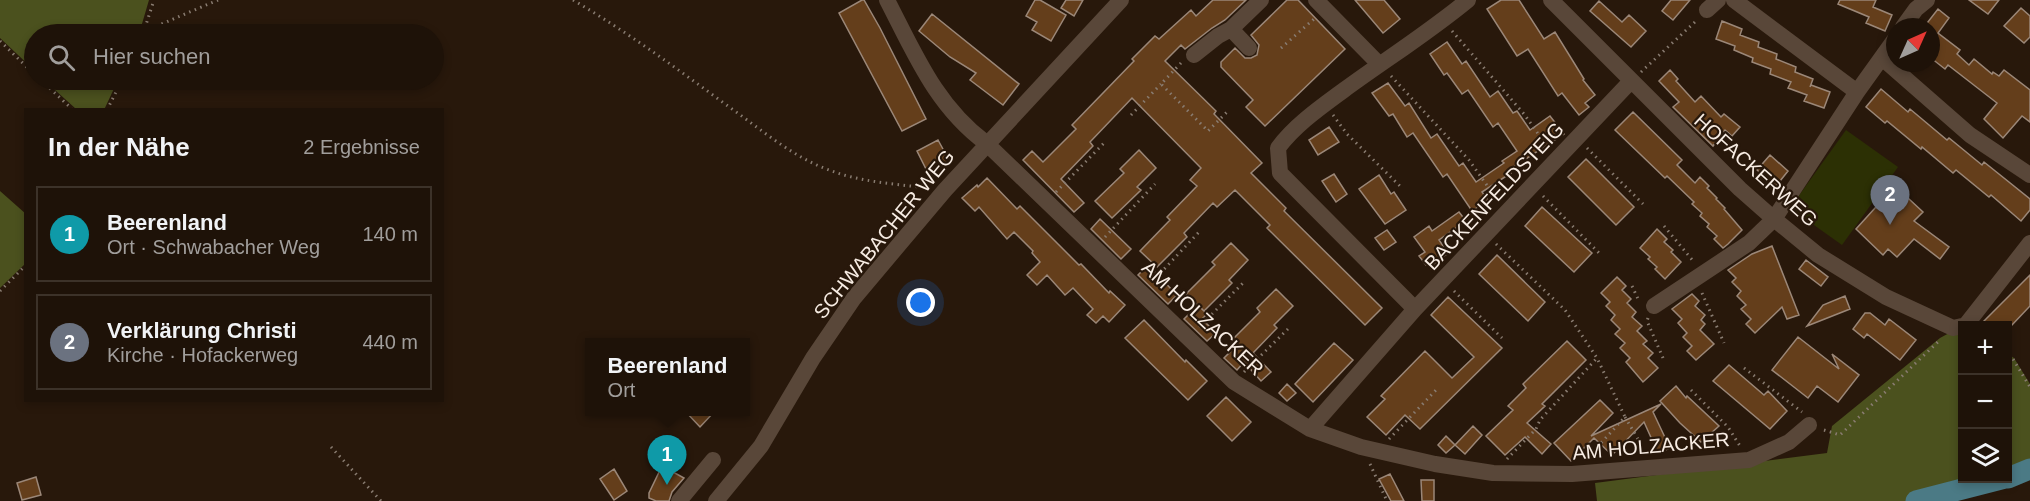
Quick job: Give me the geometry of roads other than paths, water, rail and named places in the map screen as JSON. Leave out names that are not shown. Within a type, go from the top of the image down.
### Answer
[{"type":"main road","points":[[2012,476],[2030,469]]},
{"type":"main road","points":[[1916,501],[1986,483]]},
{"type":"street","name":"AM HOLZACKER","points":[[887,0],[930,83],[965,128],[986,144],[1096,247],[1234,382],[1310,429],[1369,449],[1435,464],[1493,473],[1572,474],[1749,460],[1789,442],[1809,425]]},
{"type":"street","name":"SCHWABACHER WEG","points":[[716,501],[761,446],[813,358],[854,298],[986,144],[1120,0]]},
{"type":"street","points":[[1187,59],[1231,29],[1261,0]]},
{"type":"street","points":[[1415,309],[1280,173],[1278,148],[1325,104],[1426,33],[1468,0]]},
{"type":"street","name":"HOFACKERWEG","points":[[1551,0],[1740,189],[1818,255],[1886,297],[1953,328],[1958,327]]},
{"type":"street","points":[[1734,0],[1857,92]]},
{"type":"street","points":[[1908,18],[1915,3]]},
{"type":"street","points":[[1320,4],[1379,64]]},
{"type":"street","points":[[1231,29],[1249,48]]},
{"type":"street","points":[[1654,306],[1749,243],[1774,219],[1857,92],[1886,52]]},
{"type":"street","points":[[1882,58],[1970,135],[2030,175]]},
{"type":"street","name":"BACKENFELDSTEIG","points":[[1310,429],[1415,309],[1631,81]]},
{"type":"street","name":"HOFACKERWEG","points":[[1968,321],[2030,243]]},
{"type":"street","points":[[679,501],[713,459]]},
{"type":"place","name":"Verklärung Christi","points":[[1890,225]]},
{"type":"place","name":"Beerenland","points":[[667,485]]}]
